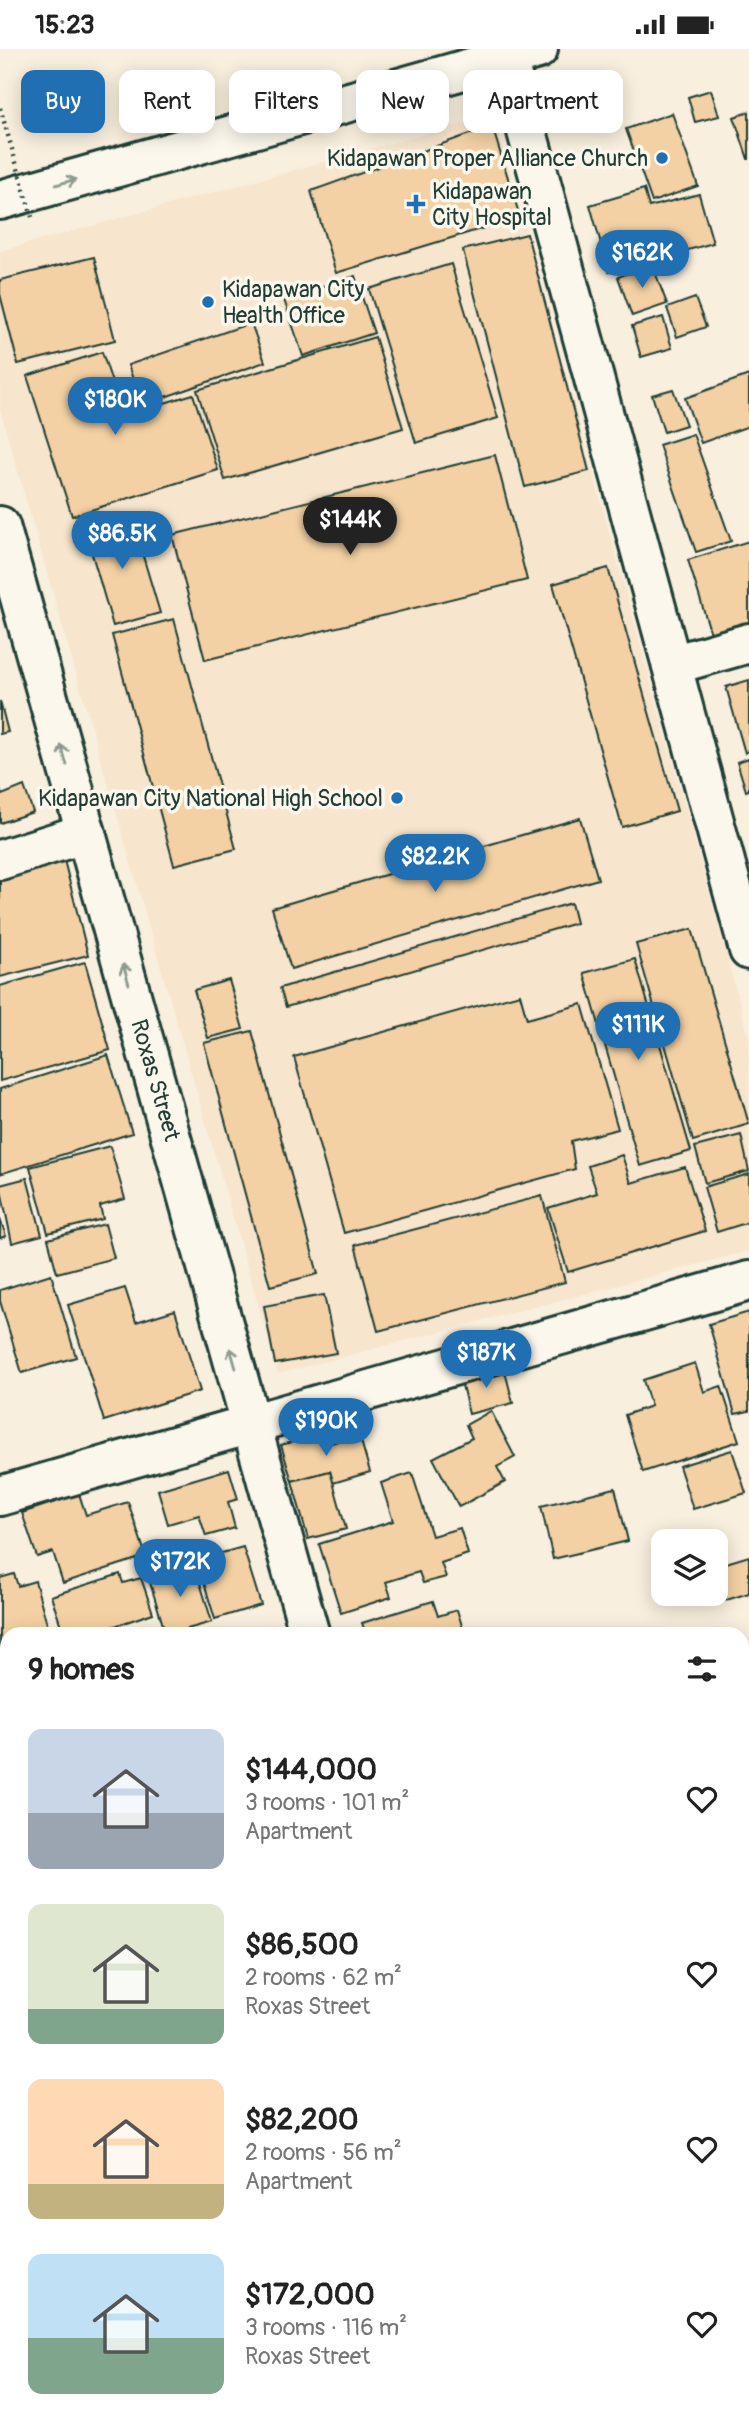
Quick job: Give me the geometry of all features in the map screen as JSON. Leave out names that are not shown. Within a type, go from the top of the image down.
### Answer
[{"type":"main road","points":[[16,209],[522,53],[672,665],[749,950]]},
{"type":"main road","name":"Roxas Street","points":[[0,527],[308,1627]]},
{"type":"main road","points":[[672,665],[749,643]]},
{"type":"main road","points":[[0,860],[86,832]]},
{"type":"main road","points":[[0,1496],[749,1281]]},
{"type":"path","points":[[0,108],[16,209]]},
{"type":"shaded area","name":"Kidapawan City National High School","points":[[463,124],[463,133],[499,133],[749,1037],[749,1251],[278,1374],[0,410],[0,251],[429,133],[449,133],[449,127]]},
{"type":"building","points":[[711,90],[719,116],[695,122],[688,97]]},
{"type":"building","points":[[749,112],[749,159],[748,159],[734,117]]},
{"type":"building","name":"Kidapawan Proper Alliance Church","points":[[672,113],[698,186],[652,202],[626,129]]},
{"type":"building","name":"Kidapawan City Hospital","points":[[473,133],[494,133],[520,217],[336,273],[311,191]]},
{"type":"building","points":[[644,189],[649,207],[699,194],[713,243],[609,272],[590,205]]},
{"type":"building","points":[[527,234],[589,471],[525,487],[463,250]]},
{"type":"building","points":[[94,257],[115,340],[18,364],[0,294],[0,280]]},
{"type":"building","points":[[451,264],[498,418],[416,443],[369,289]]},
{"type":"building","points":[[652,264],[667,304],[632,316],[618,277]]},
{"type":"building","points":[[355,276],[374,333],[303,356],[284,300]]},
{"type":"building","points":[[695,298],[706,327],[677,337],[667,308]]},
{"type":"building","points":[[663,317],[672,348],[641,357],[632,326]]},
{"type":"building","points":[[251,323],[265,362],[142,405],[128,365]]},
{"type":"building","points":[[375,337],[403,428],[225,480],[197,390]]},
{"type":"building","points":[[102,352],[123,416],[193,394],[218,470],[72,516],[27,376]]},
{"type":"building","points":[[749,375],[749,426],[701,443],[685,398]]},
{"type":"building","points":[[673,389],[686,425],[664,432],[652,395]]},
{"type":"building","points":[[693,434],[731,541],[696,552],[659,445]]},
{"type":"building","points":[[495,455],[527,580],[205,660],[172,535]]},
{"type":"building","points":[[131,516],[160,613],[113,626],[85,530]]},
{"type":"building","points":[[749,541],[749,626],[712,637],[688,560]]},
{"type":"building","points":[[608,568],[677,811],[622,827],[553,584]]},
{"type":"building","points":[[174,619],[236,849],[174,865],[112,635]]},
{"type":"building","points":[[749,680],[749,751],[745,753],[726,687]]},
{"type":"building","points":[[0,701],[8,732],[0,734]]},
{"type":"building","points":[[749,758],[749,790],[746,791],[737,762]]},
{"type":"building","points":[[24,786],[33,812],[0,823],[0,790],[2,795]]},
{"type":"building","points":[[580,818],[598,879],[291,969],[272,908]]},
{"type":"building","points":[[64,860],[88,955],[0,977],[0,877]]},
{"type":"building","points":[[571,903],[576,923],[286,1007],[280,988]]},
{"type":"building","points":[[692,929],[749,1124],[693,1141],[636,944]]},
{"type":"building","points":[[635,959],[691,1151],[640,1166],[584,973]]},
{"type":"building","points":[[85,962],[110,1050],[0,1081],[0,986]]},
{"type":"building","points":[[229,980],[243,1029],[208,1038],[194,990]]},
{"type":"building","points":[[520,994],[527,1019],[582,1004],[618,1129],[571,1141],[575,1169],[344,1233],[294,1057]]},
{"type":"building","points":[[252,1031],[318,1274],[270,1286],[204,1043]]},
{"type":"building","points":[[108,1055],[132,1133],[0,1174],[0,1089]]},
{"type":"building","points":[[741,1135],[749,1171],[705,1183],[695,1147]]},
{"type":"building","points":[[110,1146],[125,1199],[100,1206],[103,1219],[48,1233],[30,1167]]},
{"type":"building","points":[[622,1155],[631,1183],[685,1167],[705,1231],[568,1272],[548,1208],[597,1193],[588,1166]]},
{"type":"building","points":[[749,1174],[749,1222],[717,1232],[704,1187]]},
{"type":"building","points":[[27,1178],[42,1235],[12,1243],[0,1185]]},
{"type":"building","points":[[542,1196],[565,1282],[378,1331],[355,1245]]},
{"type":"building","points":[[0,1219],[6,1236],[0,1238]]},
{"type":"building","points":[[105,1224],[114,1258],[57,1273],[48,1239]]},
{"type":"building","points":[[51,1274],[76,1357],[22,1373],[0,1301],[0,1290]]},
{"type":"building","points":[[125,1288],[136,1322],[175,1310],[200,1391],[104,1421],[68,1305]]},
{"type":"building","points":[[324,1295],[336,1353],[275,1364],[264,1306]]},
{"type":"building","points":[[749,1312],[749,1411],[735,1414],[709,1324]]},
{"type":"building","points":[[695,1363],[704,1392],[721,1386],[739,1441],[643,1472],[625,1415],[651,1406],[643,1380]]},
{"type":"building","points":[[504,1367],[513,1403],[469,1414],[460,1377]]},
{"type":"building","points":[[491,1411],[515,1457],[497,1467],[505,1482],[459,1507],[433,1458],[472,1438],[466,1425]]},
{"type":"building","points":[[321,1434],[325,1445],[359,1434],[370,1472],[333,1483],[330,1471],[292,1481],[281,1445]]},
{"type":"building","points":[[732,1450],[746,1493],[693,1509],[679,1466]]},
{"type":"building","points":[[229,1469],[238,1499],[228,1502],[235,1528],[206,1536],[199,1515],[168,1524],[158,1490]]},
{"type":"building","points":[[330,1471],[346,1529],[308,1539],[292,1481]]},
{"type":"building","points":[[412,1473],[432,1536],[460,1528],[468,1554],[441,1563],[446,1577],[423,1583],[419,1572],[386,1582],[391,1597],[341,1613],[319,1544],[393,1521],[381,1483]]},
{"type":"building","points":[[615,1488],[628,1541],[553,1559],[541,1506]]},
{"type":"building","points":[[79,1494],[86,1515],[128,1502],[146,1556],[63,1583],[53,1552],[37,1557],[22,1513]]},
{"type":"building","points":[[243,1547],[261,1605],[215,1619],[197,1560]]},
{"type":"building","points":[[749,1556],[749,1593],[728,1600],[728,1562]]},
{"type":"building","points":[[194,1563],[212,1622],[194,1627],[164,1627],[148,1576]]},
{"type":"building","points":[[14,1574],[18,1586],[35,1581],[48,1627],[0,1627],[0,1578]]},
{"type":"building","points":[[120,1574],[123,1583],[141,1578],[153,1613],[112,1627],[61,1627],[51,1596]]},
{"type":"building","points":[[433,1601],[438,1616],[457,1610],[462,1627],[363,1627],[362,1623]]},
{"type":"place","name":"Kidapawan Proper Alliance Church","points":[[662,158]]},
{"type":"place","name":"Kidapawan City Hospital","points":[[416,204]]},
{"type":"place","name":"Kidapawan City Health Office","points":[[208,302]]},
{"type":"place","name":"Kidapawan City National High School","points":[[397,798]]}]
